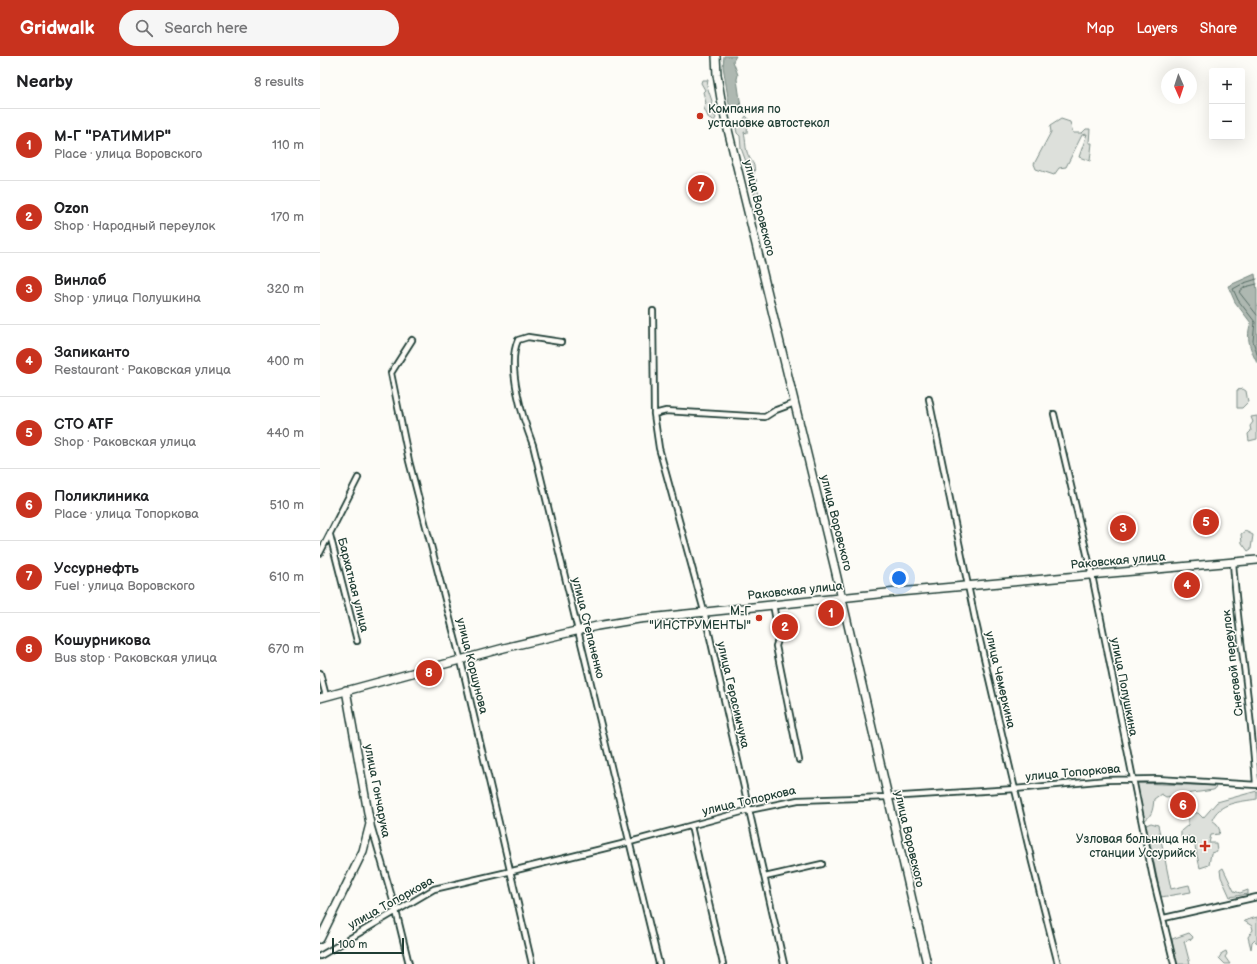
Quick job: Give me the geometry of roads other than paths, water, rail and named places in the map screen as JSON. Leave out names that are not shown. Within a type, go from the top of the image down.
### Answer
[{"type":"main road","name":"улица Воровского","points":[[716,56],[719,90],[842,597],[926,964]]},
{"type":"main road","name":"Раковская улица","points":[[323,697],[461,661],[504,648],[578,630],[639,619],[842,597],[1257,560]]},
{"type":"main road","name":"улица Гончарука","points":[[346,690],[370,824]]},
{"type":"main road","name":"улица Топоркова","points":[[320,939],[363,851],[370,824]]},
{"type":"street","name":"улица Герасимчука","points":[[653,312],[654,414],[659,448],[704,611],[784,964]]},
{"type":"street","name":"улица Степаненко","points":[[561,342],[528,337],[520,338],[514,350],[513,369],[659,964]]},
{"type":"street","name":"улица Коршунова","points":[[412,340],[391,373],[409,461],[461,661],[512,871],[532,964]]},
{"type":"street","name":"улица Чемеркина","points":[[928,399],[1015,789],[1058,964]]},
{"type":"street","points":[[654,414],[666,411],[765,417],[776,410],[795,403]]},
{"type":"street","name":"улица Полушкина","points":[[1054,414],[1087,562],[1092,575],[1132,779],[1153,878],[1174,964]]},
{"type":"street","points":[[320,553],[358,478]]},
{"type":"street","name":"Бархатная улица","points":[[330,535],[357,641]]},
{"type":"street","name":"Снеговой переулок","points":[[1233,562],[1237,616],[1254,754],[1256,785]]},
{"type":"street","points":[[773,604],[779,637],[776,646],[799,760]]},
{"type":"street","points":[[320,673],[323,697]]},
{"type":"street","name":"улица Топоркова","points":[[320,956],[434,889],[630,842],[749,810],[798,800],[888,797],[1015,789],[1132,779],[1256,785]]},
{"type":"street","name":"улица Гончарука","points":[[370,824],[396,911],[409,964]]},
{"type":"street","points":[[691,826],[723,964]]},
{"type":"street","points":[[765,877],[822,864]]},
{"type":"street","points":[[1164,918],[1257,897]]},
{"type":"water","points":[[724,56],[736,56],[733,61],[738,75],[737,79],[741,107],[734,112],[731,110],[729,104],[723,66]]},
{"type":"water","points":[[1255,274],[1257,290],[1257,363],[1251,349],[1249,339],[1249,328],[1251,323],[1235,302],[1228,286]]},
{"type":"place","name":"Компания по установке автостекол","points":[[700,116]]},
{"type":"place","name":"Уссурнефть","points":[[701,188]]},
{"type":"place","name":"СТО ATF","points":[[1206,522]]},
{"type":"place","name":"Винлаб","points":[[1123,528]]},
{"type":"place","name":"Запиканто","points":[[1187,585]]},
{"type":"place","name":"М-Г \"РАТИМИР\"","points":[[831,613]]},
{"type":"place","name":"М-Г \"ИНСТРУМЕНТЫ\"","points":[[759,618]]},
{"type":"place","name":"Ozon","points":[[785,627]]},
{"type":"place","name":"Кошурникова","points":[[429,673]]},
{"type":"place","name":"Поликлиника","points":[[1183,805]]},
{"type":"place","name":"Узловая больница на станции Уссурийск","points":[[1205,846]]}]
